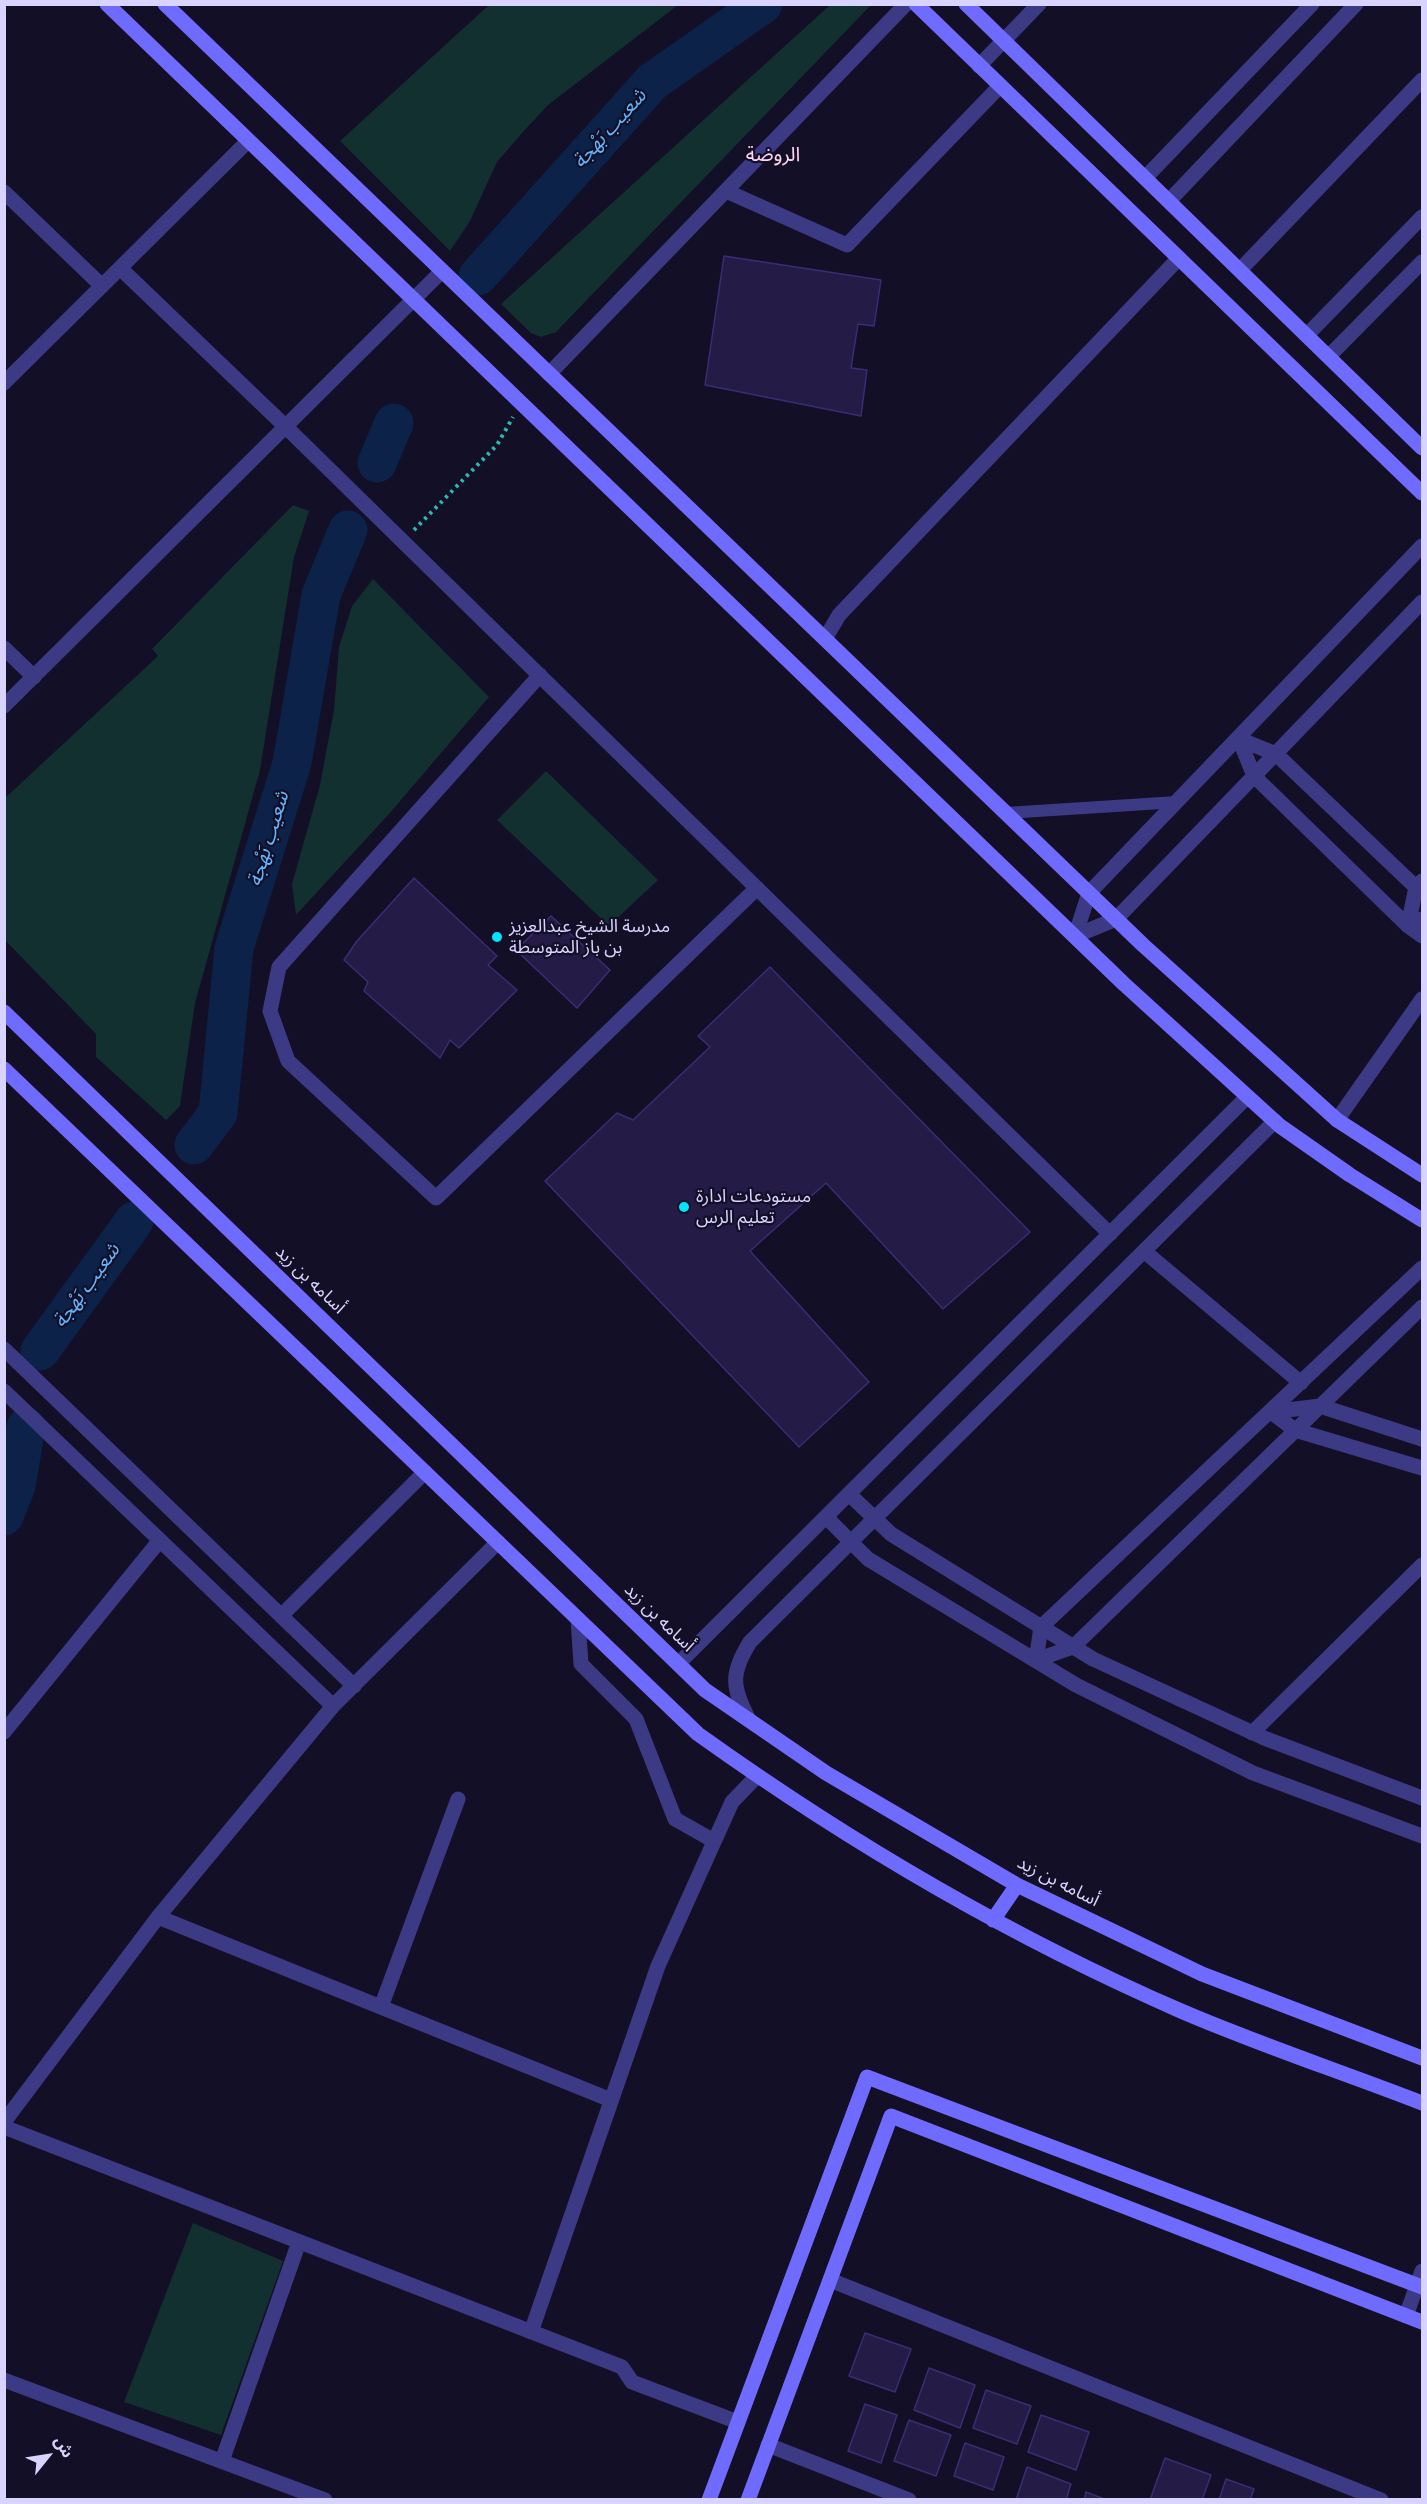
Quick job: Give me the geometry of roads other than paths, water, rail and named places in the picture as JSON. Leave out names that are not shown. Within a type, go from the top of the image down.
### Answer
[{"type":"street","points":[[107,4],[1075,936],[1247,1097],[1275,1121],[1350,1175],[1422,1220]]},
{"type":"street","points":[[165,4],[1116,919],[1337,1120],[1422,1174]]},
{"type":"street","points":[[549,374],[906,4]]},
{"type":"street","points":[[916,4],[1422,493]]},
{"type":"street","points":[[966,4],[1422,447]]},
{"type":"street","points":[[980,66],[1039,4]]},
{"type":"street","points":[[1145,178],[1312,4]]},
{"type":"street","points":[[1169,201],[1356,4]]},
{"type":"street","points":[[1240,270],[1422,80]]},
{"type":"street","points":[[726,191],[847,245],[1000,86]]},
{"type":"street","points":[[4,383],[248,141]]},
{"type":"street","points":[[4,192],[102,286]]},
{"type":"street","points":[[1307,335],[1422,217]]},
{"type":"street","points":[[825,639],[839,615],[1179,258]]},
{"type":"street","points":[[1329,356],[1422,262]]},
{"type":"street","points":[[120,268],[403,541],[1110,1234]]},
{"type":"street","points":[[4,706],[442,272]]},
{"type":"street","points":[[1075,936],[1089,893],[1422,546]]},
{"type":"street","points":[[1075,936],[1116,919],[1422,602]]},
{"type":"street","points":[[4,648],[34,677]]},
{"type":"street","points":[[540,675],[279,968],[270,1011],[288,1061],[436,1198],[757,888]]},
{"type":"street","points":[[1239,739],[1276,754],[1420,887],[1407,926]]},
{"type":"street","points":[[1239,739],[1254,776],[1407,926],[1422,936]]},
{"type":"street","points":[[1407,926],[1422,919]]},
{"type":"street","points":[[1337,1120],[1422,999]]},
{"type":"street","name":"أسامه بن زيد","points":[[4,1012],[705,1690],[826,1773],[1017,1885],[1202,1974],[1422,2058]]},
{"type":"street","points":[[5,1071],[698,1734],[757,1776],[862,1844],[993,1920],[1181,2011],[1422,2103]]},
{"type":"street","points":[[678,1664],[1247,1097]]},
{"type":"street","points":[[749,1720],[736,1695],[736,1663],[750,1642],[1275,1121]]},
{"type":"street","points":[[1144,1251],[1301,1383]]},
{"type":"street","points":[[1036,1660],[1041,1627],[1422,1268]]},
{"type":"street","points":[[1036,1660],[1073,1647],[1422,1306]]},
{"type":"street","points":[[4,1349],[354,1686]]},
{"type":"street","points":[[4,1391],[333,1706]]},
{"type":"street","points":[[1271,1412],[1320,1406],[1422,1438]]},
{"type":"street","points":[[1271,1412],[1295,1430],[1422,1468]]},
{"type":"street","points":[[281,1616],[425,1472]]},
{"type":"street","points":[[849,1494],[891,1534],[1093,1659],[1252,1733],[1422,1798]]},
{"type":"street","points":[[826,1517],[868,1559],[1076,1684],[1253,1773],[1422,1836]]},
{"type":"street","points":[[4,1732],[160,1540]]},
{"type":"street","points":[[4,2122],[158,1917],[333,1706],[498,1542]]},
{"type":"street","points":[[1252,1733],[1422,1565]]},
{"type":"street","points":[[578,1619],[581,1664],[636,1719],[675,1819],[714,1842]]},
{"type":"street","points":[[531,2332],[658,1966],[732,1802],[757,1776]]},
{"type":"street","points":[[381,2007],[458,1799]]},
{"type":"street","points":[[993,1920],[1017,1885]]},
{"type":"street","points":[[158,1917],[611,2100]]},
{"type":"street","points":[[709,2499],[867,2077],[1421,2281],[1406,2316]]},
{"type":"street","points":[[748,2499],[891,2116],[1422,2322]]},
{"type":"street","points":[[4,2127],[622,2367],[632,2382],[738,2422]]},
{"type":"street","points":[[222,2461],[299,2242]]},
{"type":"street","points":[[830,2280],[1381,2499]]},
{"type":"street","points":[[4,2380],[326,2499]]},
{"type":"street","points":[[768,2445],[909,2499]]},
{"type":"lane","points":[[1006,813],[1177,802]]},
{"type":"waterway","name":"شعيب بَهْجة","points":[[478,276],[652,82],[763,4]]},
{"type":"waterway","name":"شعيب بَهْجة","points":[[377,463],[394,423]]},
{"type":"waterway","name":"شعيب بَهْجة","points":[[194,1145],[218,1113],[234,948],[292,763],[321,595],[348,530]]},
{"type":"waterway","name":"شعيب بَهْجة","points":[[40,1351],[134,1221]]},
{"type":"waterway","name":"شعيب بَهْجة","points":[[4,1516],[16,1486],[26,1427]]},
{"type":"place","name":"مدرسة الشيخ عبدالعزيز بن باز المتوسطة","points":[[497,937]]},
{"type":"place","name":"مستودعات ادارة تعليم الرس","points":[[684,1207]]},
{"type":"district","name":"الروضة","points":[[773,155]]}]
